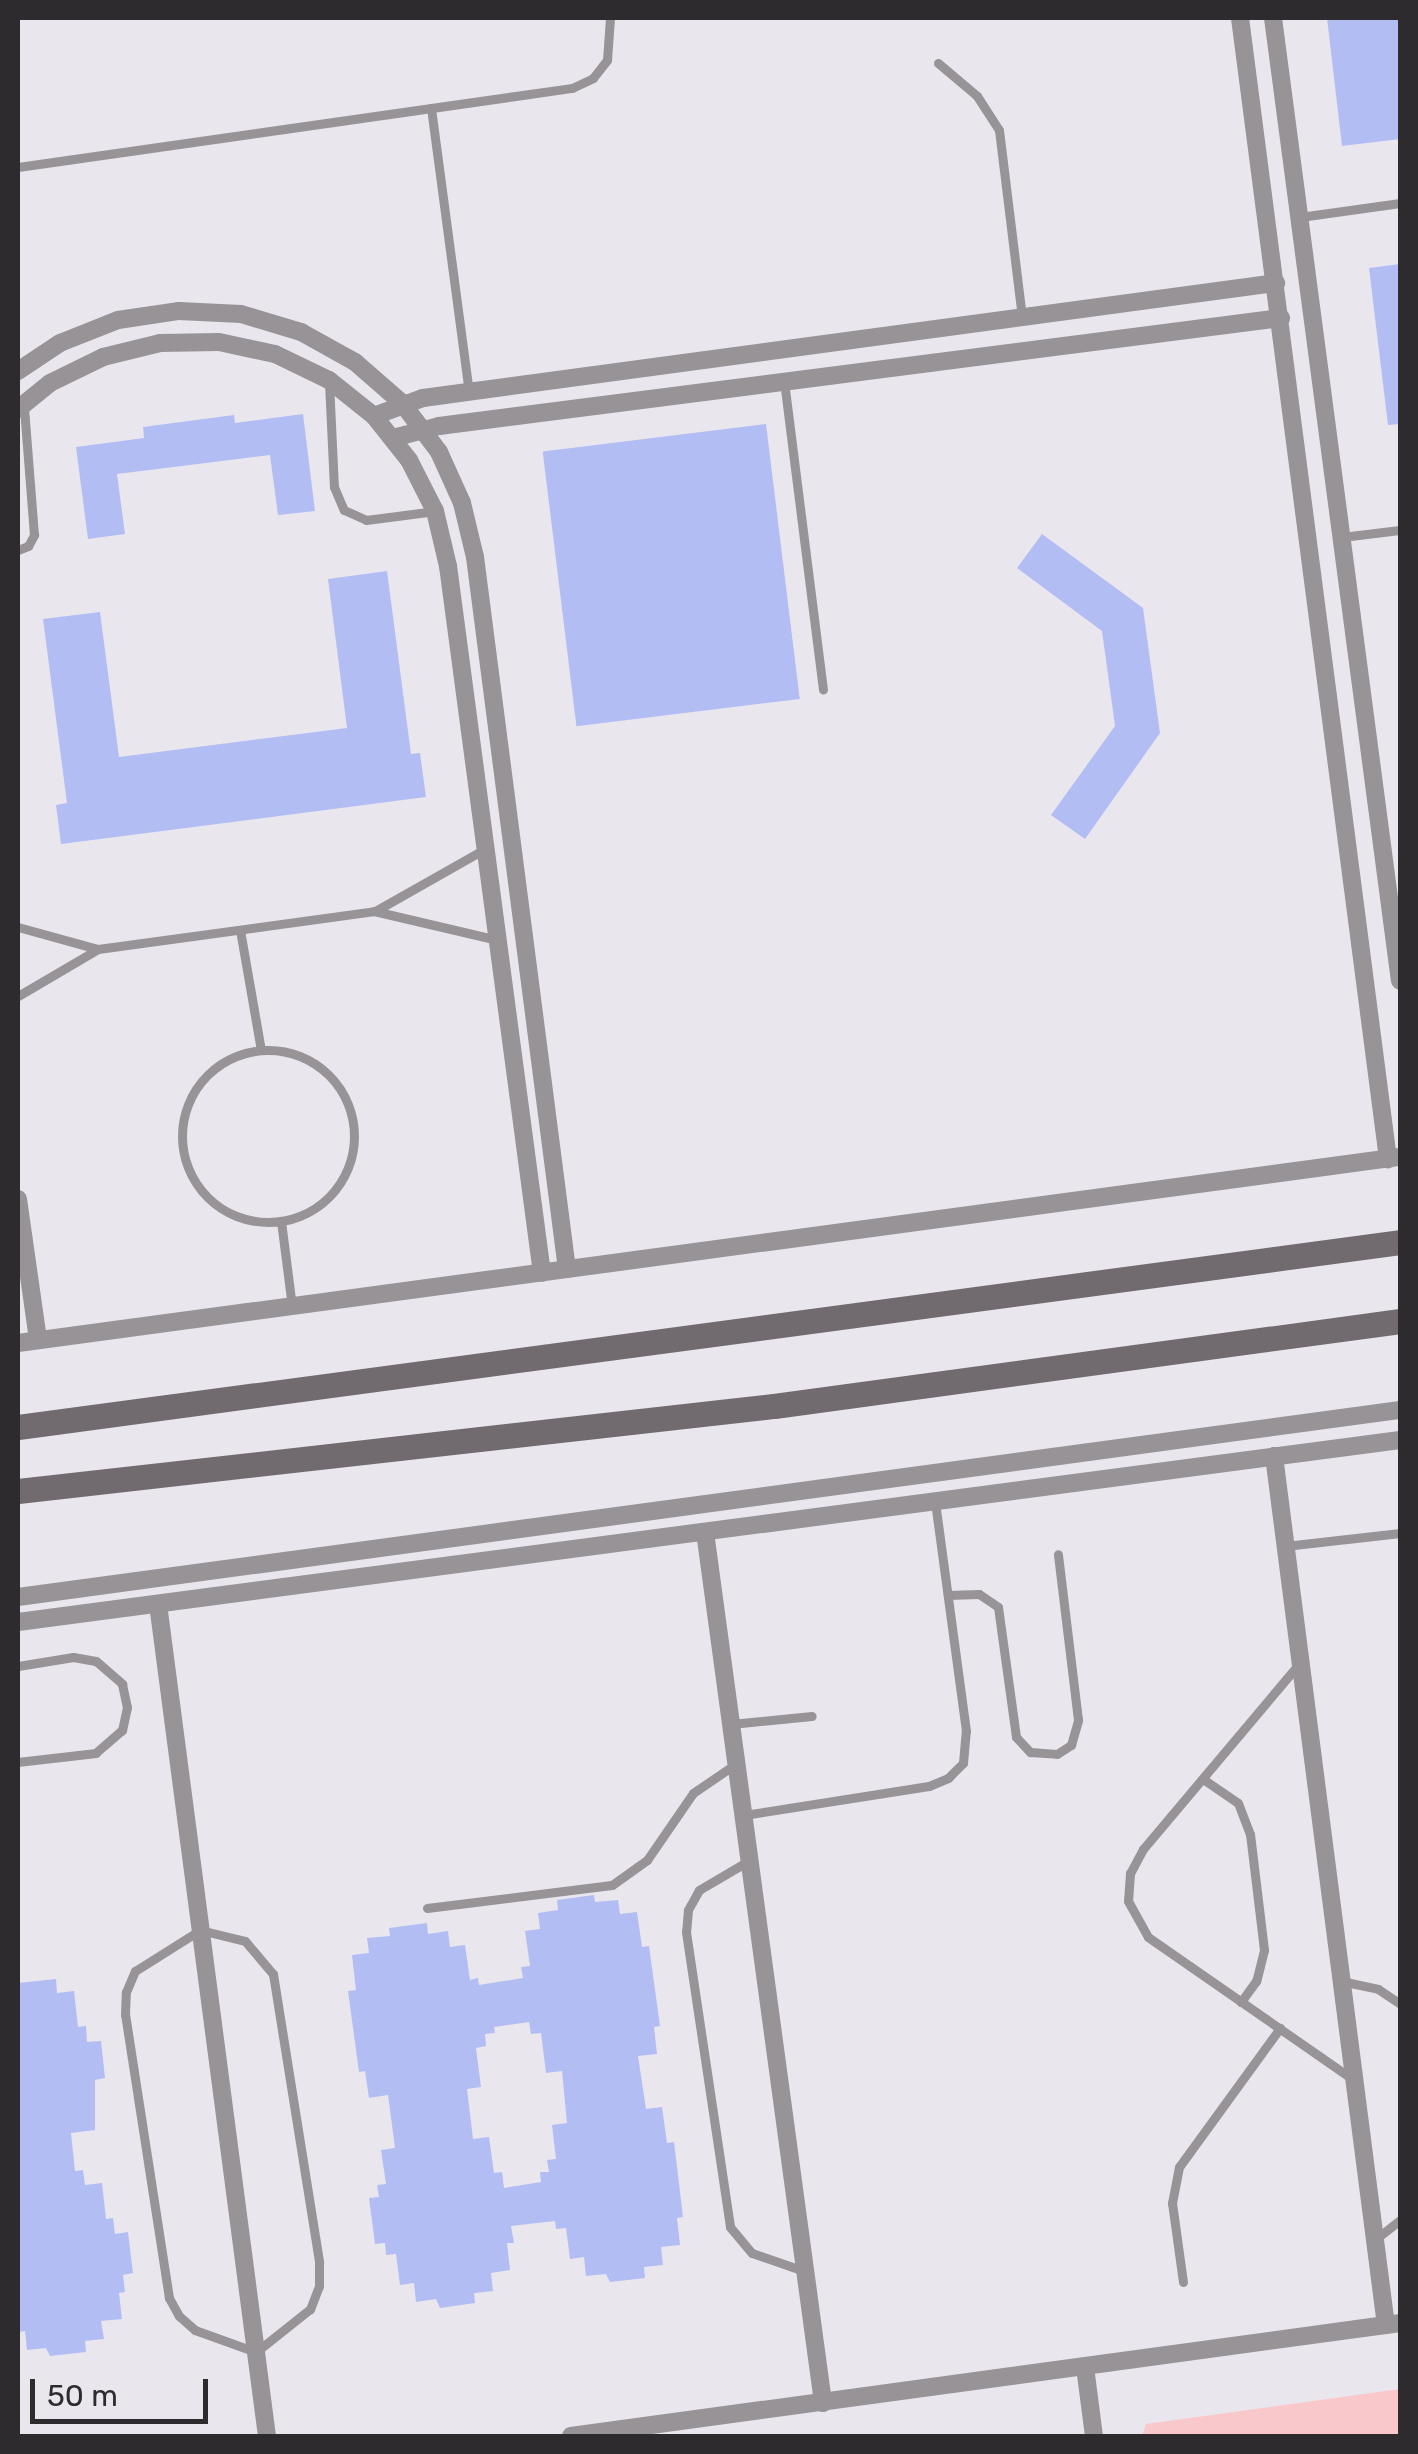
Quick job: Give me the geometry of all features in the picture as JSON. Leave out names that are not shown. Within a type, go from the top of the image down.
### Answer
[{"type":"street","points":[[18,1342],[1394,1158],[1240,18]]},
{"type":"street","points":[[1273,18],[1400,982]]},
{"type":"street","points":[[374,416],[402,403],[469,392],[1276,284]]},
{"type":"street","points":[[1206,292],[1212,326]]},
{"type":"street","points":[[18,372],[60,344],[118,320],[210,311],[271,321],[329,345],[402,403],[423,429],[462,503],[475,557],[567,1269]]},
{"type":"street","points":[[393,438],[423,429],[1280,318]]},
{"type":"street","points":[[20,406],[76,368],[117,352],[160,342],[247,347],[328,380],[374,416],[393,438],[434,511],[448,566],[542,1272]]},
{"type":"street","points":[[18,1198],[38,1340]]},
{"type":"street","points":[[18,1426],[1400,1242]]},
{"type":"street","points":[[18,1491],[774,1406],[1400,1321]]},
{"type":"street","points":[[18,1597],[1400,1410]]},
{"type":"street","points":[[18,1622],[1400,1440]]},
{"type":"street","points":[[571,2436],[1393,2324],[1374,2240],[1274,1456]]},
{"type":"street","points":[[706,1532],[824,2403]]},
{"type":"street","points":[[158,1604],[267,2436]]},
{"type":"street","points":[[1085,2368],[1094,2436]]},
{"type":"lane","points":[[18,167],[583,84],[606,60],[610,18]]},
{"type":"lane","points":[[938,63],[977,96],[999,130],[1022,317]]},
{"type":"lane","points":[[431,108],[469,392]]},
{"type":"lane","points":[[1300,217],[1400,204]]},
{"type":"lane","points":[[328,380],[334,487],[344,510],[366,520],[434,511]]},
{"type":"lane","points":[[784,382],[822,690]]},
{"type":"lane","points":[[18,550],[28,546],[34,535],[20,406]]},
{"type":"lane","points":[[1342,538],[1400,530]]},
{"type":"lane","points":[[18,996],[98,949],[374,911],[486,849]]},
{"type":"lane","points":[[374,911],[498,940]]},
{"type":"lane","points":[[18,926],[98,949]]},
{"type":"lane","points":[[240,930],[261,1050]]},
{"type":"lane","points":[[261,1050],[296,1054],[326,1072],[346,1101],[354,1135],[347,1169],[327,1198],[280,1221],[246,1219],[216,1204],[193,1178],[182,1146],[186,1111],[202,1081],[228,1059],[261,1050]]},
{"type":"lane","points":[[280,1221],[292,1307]]},
{"type":"lane","points":[[744,1815],[929,1786],[956,1772],[968,1742],[934,1501]]},
{"type":"lane","points":[[1285,1546],[1400,1533]]},
{"type":"lane","points":[[948,1595],[979,1594],[998,1607],[1016,1737],[1030,1752],[1057,1754],[1071,1744],[1078,1720],[1058,1554]]},
{"type":"lane","points":[[18,1666],[73,1658],[96,1661],[122,1684],[127,1707],[115,1740],[96,1753],[18,1762]]},
{"type":"lane","points":[[1300,1663],[1135,1860],[1128,1901],[1148,1937],[1354,2080]]},
{"type":"lane","points":[[731,1724],[812,1716]]},
{"type":"lane","points":[[428,1908],[599,1889],[625,1879],[647,1860],[692,1793],[737,1763]]},
{"type":"lane","points":[[1202,1779],[1230,1796],[1248,1823],[1264,1950],[1256,1981],[1241,2002]]},
{"type":"lane","points":[[750,1860],[699,1890],[688,1910],[686,1932],[730,2227],[752,2253],[806,2272]]},
{"type":"lane","points":[[200,1930],[245,1941],[262,1955],[273,1974],[319,2262],[319,2286],[310,2309],[256,2352],[196,2330],[179,2316],[168,2298],[125,2015],[126,1992],[135,1971],[200,1930]]},
{"type":"lane","points":[[1341,1980],[1378,1988],[1400,2004]]},
{"type":"lane","points":[[1183,2282],[1172,2203],[1179,2168],[1280,2028]]},
{"type":"lane","points":[[1374,2240],[1400,2220]]},
{"type":"shaded area","points":[[1400,2389],[1400,2436],[1142,2436],[1146,2424]]},
{"type":"building","points":[[1327,18],[1400,18],[1400,139],[1342,146]]},
{"type":"building","points":[[1400,264],[1400,424],[1388,425],[1369,268]]},
{"type":"building","points":[[303,414],[315,511],[278,515],[270,455],[117,474],[125,534],[88,539],[76,447],[144,438],[143,427],[234,415],[235,423]]},
{"type":"building","points":[[766,424],[800,699],[576,726],[543,451]]},
{"type":"building","points":[[1042,534],[1143,608],[1160,733],[1085,839],[1051,815],[1115,726],[1102,631],[1017,568]]},
{"type":"building","points":[[387,571],[411,754],[420,753],[426,797],[61,844],[56,805],[67,803],[43,619],[100,612],[119,757],[347,728],[328,579]]},
{"type":"building","points":[[594,1895],[595,1902],[618,1900],[620,1914],[637,1912],[642,1947],[649,1946],[660,2026],[654,2027],[657,2054],[638,2056],[646,2109],[662,2107],[667,2143],[674,2142],[683,2217],[677,2218],[680,2245],[661,2247],[663,2265],[644,2267],[645,2278],[610,2282],[606,2274],[586,2276],[584,2257],[570,2259],[566,2228],[556,2229],[555,2221],[511,2226],[514,2243],[507,2243],[510,2270],[491,2273],[493,2291],[474,2293],[475,2303],[440,2308],[436,2299],[416,2302],[414,2283],[400,2285],[396,2254],[386,2255],[385,2243],[375,2244],[369,2198],[379,2197],[377,2185],[386,2184],[381,2150],[395,2148],[388,2095],[369,2098],[365,2071],[359,2072],[348,1991],[356,1990],[352,1955],[369,1953],[367,1938],[390,1936],[389,1928],[427,1923],[428,1934],[448,1931],[450,1947],[465,1945],[470,1980],[478,1978],[479,1985],[523,1978],[521,1967],[530,1966],[525,1931],[540,1929],[538,1913],[558,1910],[557,1900]],"holes":[[[529,2022],[531,2034],[541,2033],[546,2073],[562,2071],[567,2123],[552,2125],[556,2159],[547,2160],[549,2172],[540,2172],[541,2182],[504,2188],[502,2172],[494,2173],[489,2137],[473,2139],[467,2089],[481,2087],[476,2048],[486,2046],[485,2034],[495,2033],[494,2027]]]},
{"type":"building","points":[[56,1979],[57,1993],[74,1991],[78,2027],[86,2026],[87,2042],[101,2041],[105,2078],[95,2080],[95,2130],[71,2133],[75,2171],[83,2170],[85,2185],[102,2183],[106,2219],[113,2218],[115,2234],[128,2232],[133,2273],[123,2275],[125,2292],[119,2293],[122,2319],[101,2321],[104,2339],[85,2341],[86,2352],[50,2356],[46,2348],[27,2350],[25,2331],[18,2332],[18,1983]]}]
